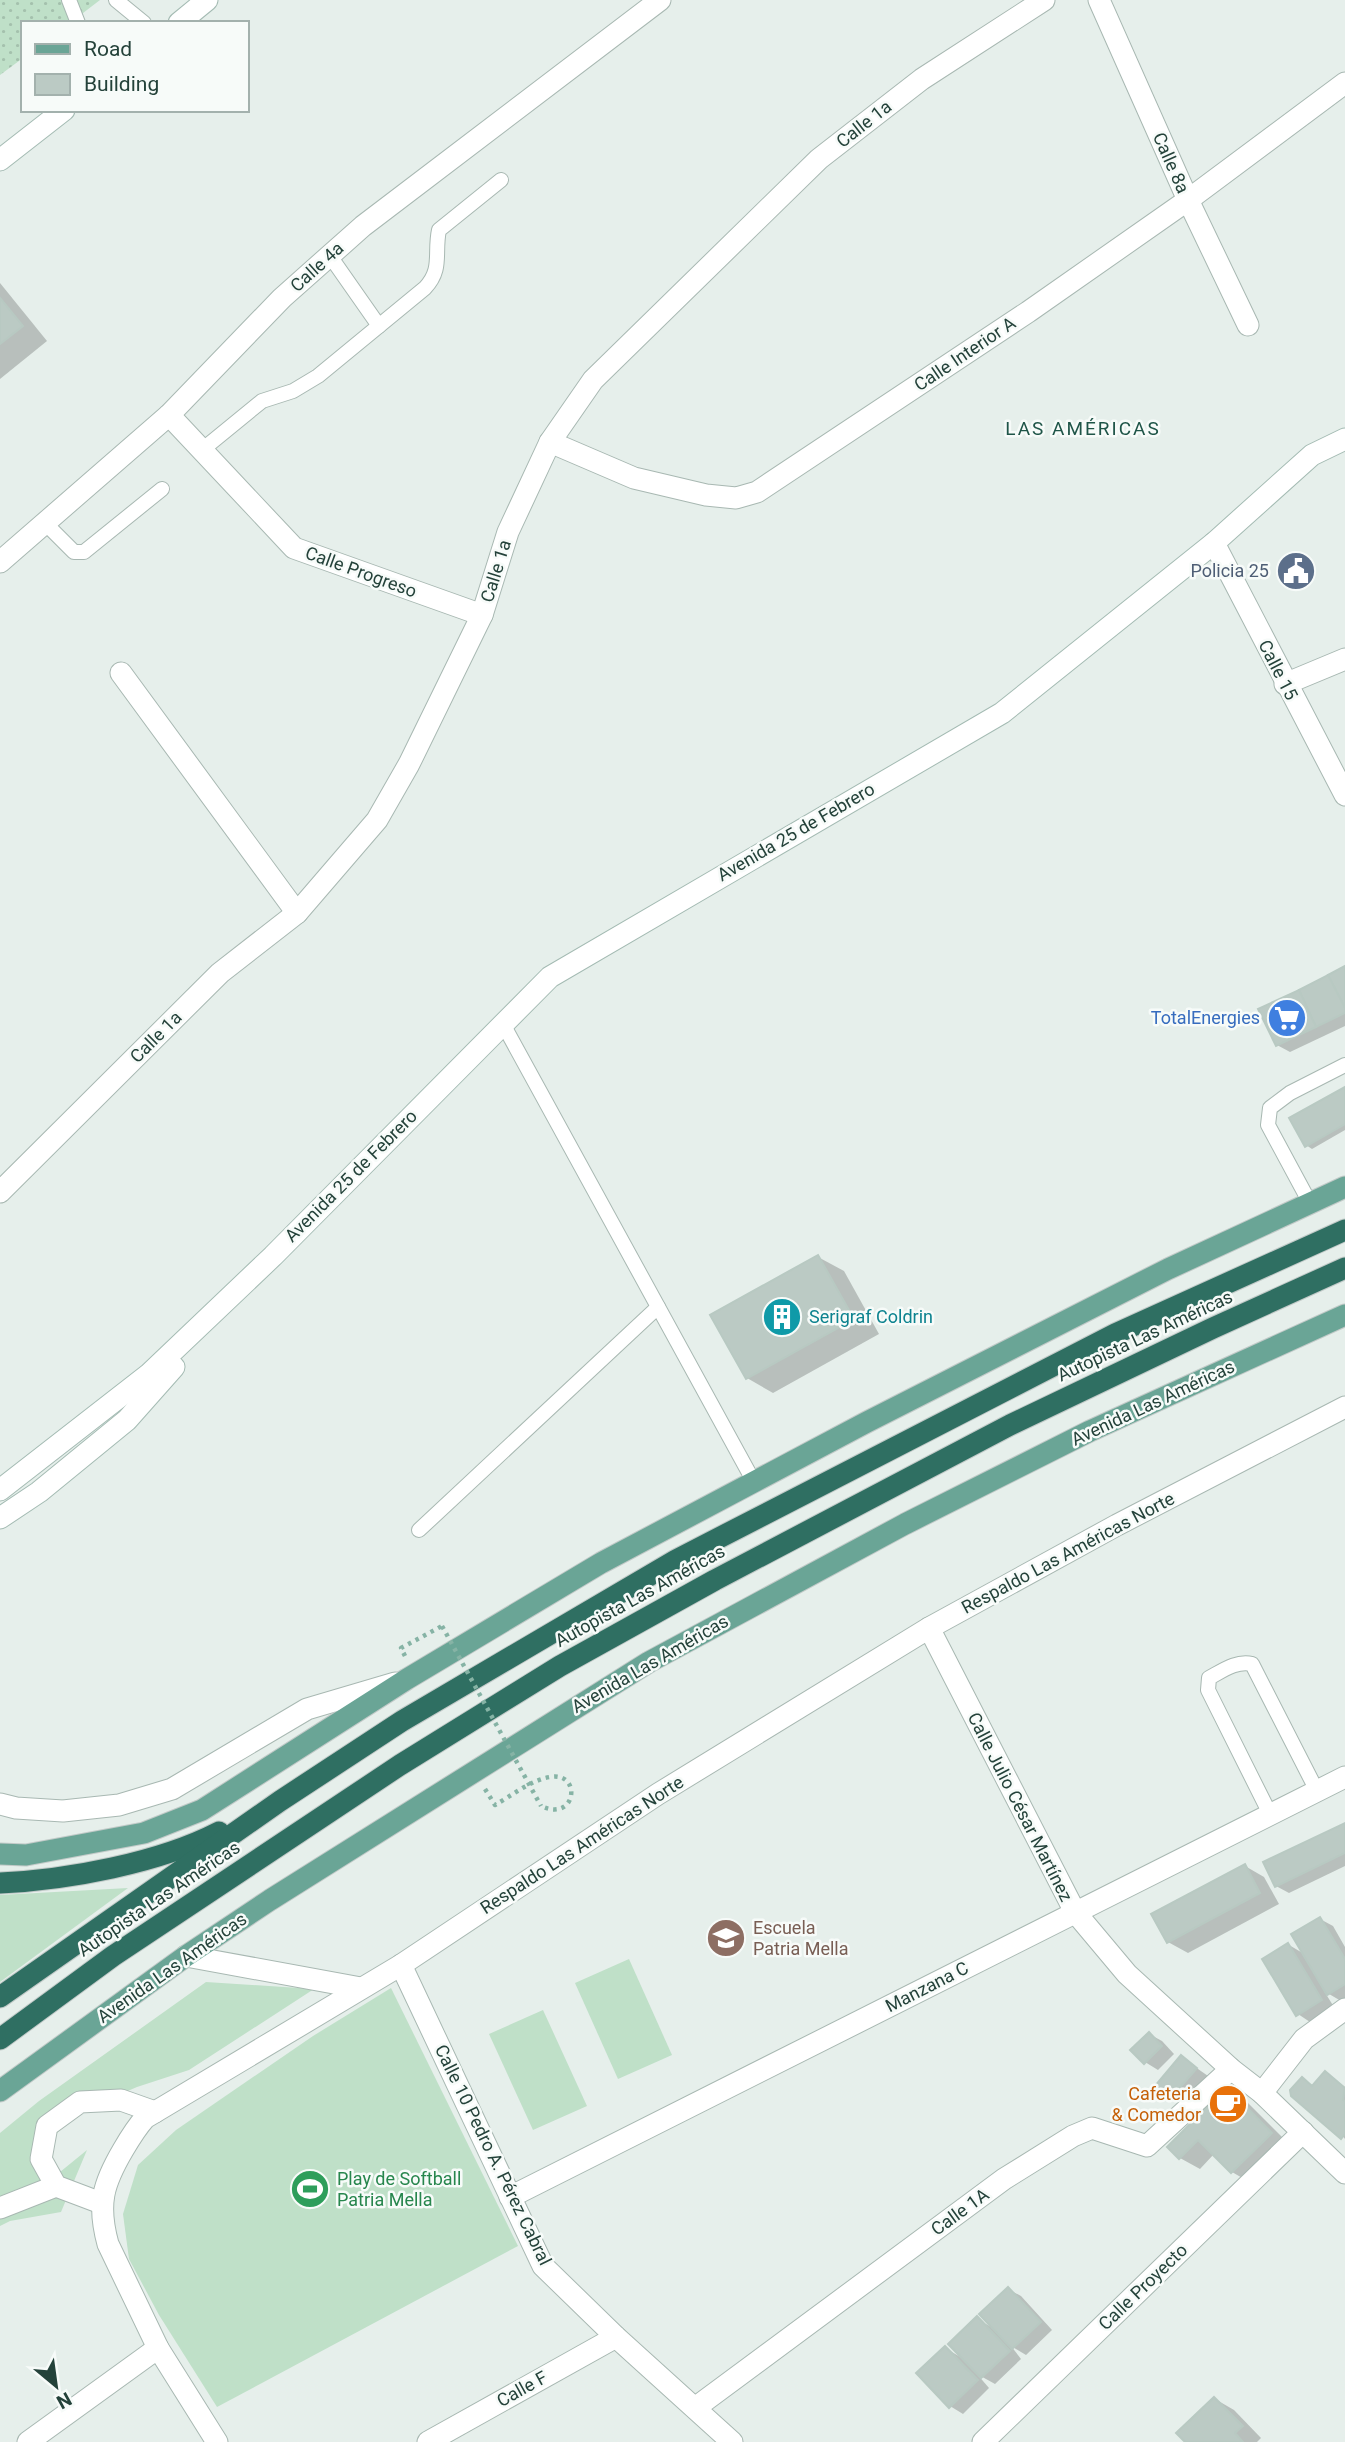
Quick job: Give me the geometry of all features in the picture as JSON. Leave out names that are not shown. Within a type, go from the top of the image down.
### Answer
[{"type":"highway","name":"Autopista Las Américas","points":[[0,1997],[280,1801],[402,1721],[676,1560],[1115,1334],[1345,1230]]},
{"type":"highway","name":"Autopista Las Américas","points":[[0,2039],[113,1956],[400,1765],[560,1666],[715,1580],[1010,1425],[1345,1268]]},
{"type":"highway","points":[[0,1883],[37,1881],[157,1857],[209,1837],[280,1801]]},
{"type":"main road","points":[[0,1854],[26,1855],[144,1833],[202,1810],[407,1679],[601,1563],[1168,1269],[1345,1187]]},
{"type":"main road","name":"Avenida Las Américas","points":[[0,2091],[186,1956],[270,1899],[649,1661],[905,1524],[1078,1437],[1345,1315]]},
{"type":"main road","points":[[0,2101],[92,2025]]},
{"type":"street","points":[[181,21],[207,0]]},
{"type":"street","name":"Calle 4a","points":[[0,562],[169,415],[282,298],[363,226],[660,0]]},
{"type":"street","name":"Calle 1a","points":[[0,1192],[220,973],[297,913],[377,820],[409,764],[482,615],[508,532],[550,442],[593,380],[819,159],[922,79],[1044,0]]},
{"type":"street","name":"Calle 8a","points":[[1099,0],[1188,200],[1248,325]]},
{"type":"street","name":"Calle Interior A","points":[[550,442],[634,478],[706,495],[736,498],[757,492],[1028,312],[1188,200],[1345,83]]},
{"type":"street","points":[[0,160],[61,112]]},
{"type":"street","name":"Calle Progreso","points":[[169,415],[294,548],[482,615]]},
{"type":"street","name":"Avenida 25 de Febrero","points":[[0,1490],[149,1374],[273,1256],[550,977],[580,957],[1002,713],[1214,543],[1312,454],[1345,439]]},
{"type":"street","name":"Calle 15","points":[[1214,543],[1345,795]]},
{"type":"street","points":[[1285,684],[1345,659]]},
{"type":"street","points":[[121,673],[297,913]]},
{"type":"street","name":"Avenida 25 de Febrero","points":[[0,1518],[39,1492],[127,1420],[273,1256]]},
{"type":"street","name":"Respaldo Las Américas Norte","points":[[217,2442],[158,2348],[108,2244],[101,2203],[107,2179],[136,2128],[155,2112],[401,1965],[658,1794],[929,1628],[1117,1525],[1345,1407]]},
{"type":"street","name":"Calle Julio César Martínez","points":[[929,1628],[1075,1912],[1127,1974],[1231,2069],[1262,2093],[1345,2173]]},
{"type":"street","points":[[0,1804],[16,1808],[63,1811],[119,1805],[172,1788],[307,1709],[407,1679]]},
{"type":"street","name":"Manzana C","points":[[510,2197],[1345,1777]]},
{"type":"street","points":[[186,1956],[361,1988]]},
{"type":"street","name":"Calle 10 Pedro A. Pérez Cabral","points":[[401,1965],[543,2266],[732,2442]]},
{"type":"street","points":[[1262,2093],[1304,2039],[1345,2009]]},
{"type":"street","name":"Calle 1A","points":[[695,2408],[1016,2172],[1073,2136],[1092,2128],[1147,2146],[1231,2069]]},
{"type":"street","points":[[101,2203],[56,2186],[41,2159],[47,2126],[80,2102],[121,2100],[155,2112]]},
{"type":"street","name":"Calle Proyecto","points":[[983,2442],[1303,2132]]},
{"type":"street","points":[[0,2208],[56,2186]]},
{"type":"street","name":"Calle F","points":[[428,2442],[616,2336]]},
{"type":"street","points":[[28,2442],[158,2348]]},
{"type":"lane","points":[[69,0],[77,21]]},
{"type":"lane","points":[[116,0],[142,21]]},
{"type":"lane","points":[[202,450],[262,401],[293,391],[318,376],[433,279],[438,261],[436,243],[439,230],[500,180]]},
{"type":"lane","points":[[330,256],[379,326]]},
{"type":"lane","points":[[45,523],[74,552],[84,552],[162,489]]},
{"type":"lane","points":[[503,1024],[754,1482]]},
{"type":"lane","points":[[1310,1203],[1268,1125],[1270,1108],[1290,1093],[1345,1065]]},
{"type":"lane","points":[[419,1530],[658,1307]]},
{"type":"lane","points":[[1270,1814],[1208,1690],[1209,1678],[1230,1667],[1244,1662],[1252,1664],[1317,1791]]},
{"type":"path","points":[[417,1650],[405,1657],[401,1648],[442,1626],[541,1806],[551,1811],[568,1804],[572,1794],[570,1784],[562,1778],[551,1776],[495,1805]]},
{"type":"green space","points":[[0,0],[100,0],[73,21],[21,21],[21,59],[0,75]]},
{"type":"green space","points":[[128,1888],[0,1982],[0,1895]]},
{"type":"green space","points":[[629,1959],[672,2055],[618,2079],[575,1983]]},
{"type":"green space","points":[[206,1982],[314,1989],[189,2070],[137,2087],[67,2117],[47,2150],[49,2181],[87,2150],[61,2212],[10,2221],[0,2226],[0,2133],[39,2101]]},
{"type":"green space","name":"Play de Softball Patria Mella","points":[[391,1988],[518,2246],[217,2407],[159,2315],[129,2259],[123,2214],[138,2165],[176,2130],[313,2036]]},
{"type":"green space","points":[[543,2010],[587,2106],[533,2130],[489,2034]]},
{"type":"building","points":[[0,298],[23,326],[0,344]]},
{"type":"building","points":[[1345,966],[1345,1008],[1328,975]]},
{"type":"building","points":[[1328,975],[1345,1013],[1316,1027],[1299,990]]},
{"type":"building","name":"TotalEnergies","points":[[1299,990],[1316,1027],[1276,1046],[1258,1009]]},
{"type":"building","points":[[1345,1087],[1345,1124],[1305,1147],[1289,1118]]},
{"type":"building","name":"Serigraf Coldrin","points":[[818,1255],[854,1319],[746,1379],[710,1315]]},
{"type":"building","points":[[1345,1823],[1345,1853],[1275,1887],[1263,1862]]},
{"type":"building","points":[[1245,1864],[1260,1893],[1167,1943],[1151,1914]]},
{"type":"building","points":[[1320,1917],[1345,1959],[1345,1984],[1327,1995],[1291,1934]]},
{"type":"building","points":[[1288,1943],[1322,2000],[1296,2016],[1262,1959]]},
{"type":"building","points":[[1149,2032],[1162,2046],[1144,2064],[1130,2050]]},
{"type":"building","points":[[1181,2055],[1197,2068],[1170,2099],[1155,2086]]},
{"type":"building","points":[[1325,2071],[1345,2088],[1345,2134],[1341,2139],[1291,2096],[1290,2090],[1302,2077],[1312,2086]]},
{"type":"building","points":[[1227,2087],[1272,2133],[1231,2173],[1198,2140],[1179,2159],[1167,2147]]},
{"type":"building","points":[[1008,2287],[1041,2322],[1012,2349],[979,2314]]},
{"type":"building","points":[[977,2316],[1010,2351],[981,2378],[948,2344]]},
{"type":"building","points":[[945,2346],[978,2380],[949,2408],[916,2373]]},
{"type":"building","points":[[1214,2397],[1243,2426],[1235,2433],[1243,2442],[1185,2442],[1176,2433]]},
{"type":"place","name":"Policia 25","points":[[1296,571]]},
{"type":"place","name":"TotalEnergies","points":[[1287,1018]]},
{"type":"place","name":"Serigraf Coldrin","points":[[782,1317]]},
{"type":"place","name":"Escuela Patria Mella","points":[[726,1938]]},
{"type":"place","name":"Cafeteria & Comedor","points":[[1228,2104]]},
{"type":"place","name":"Play de Softball Patria Mella","points":[[310,2189]]},
{"type":"district","name":"LAS AMÉRICAS","points":[[1083,428]]}]
